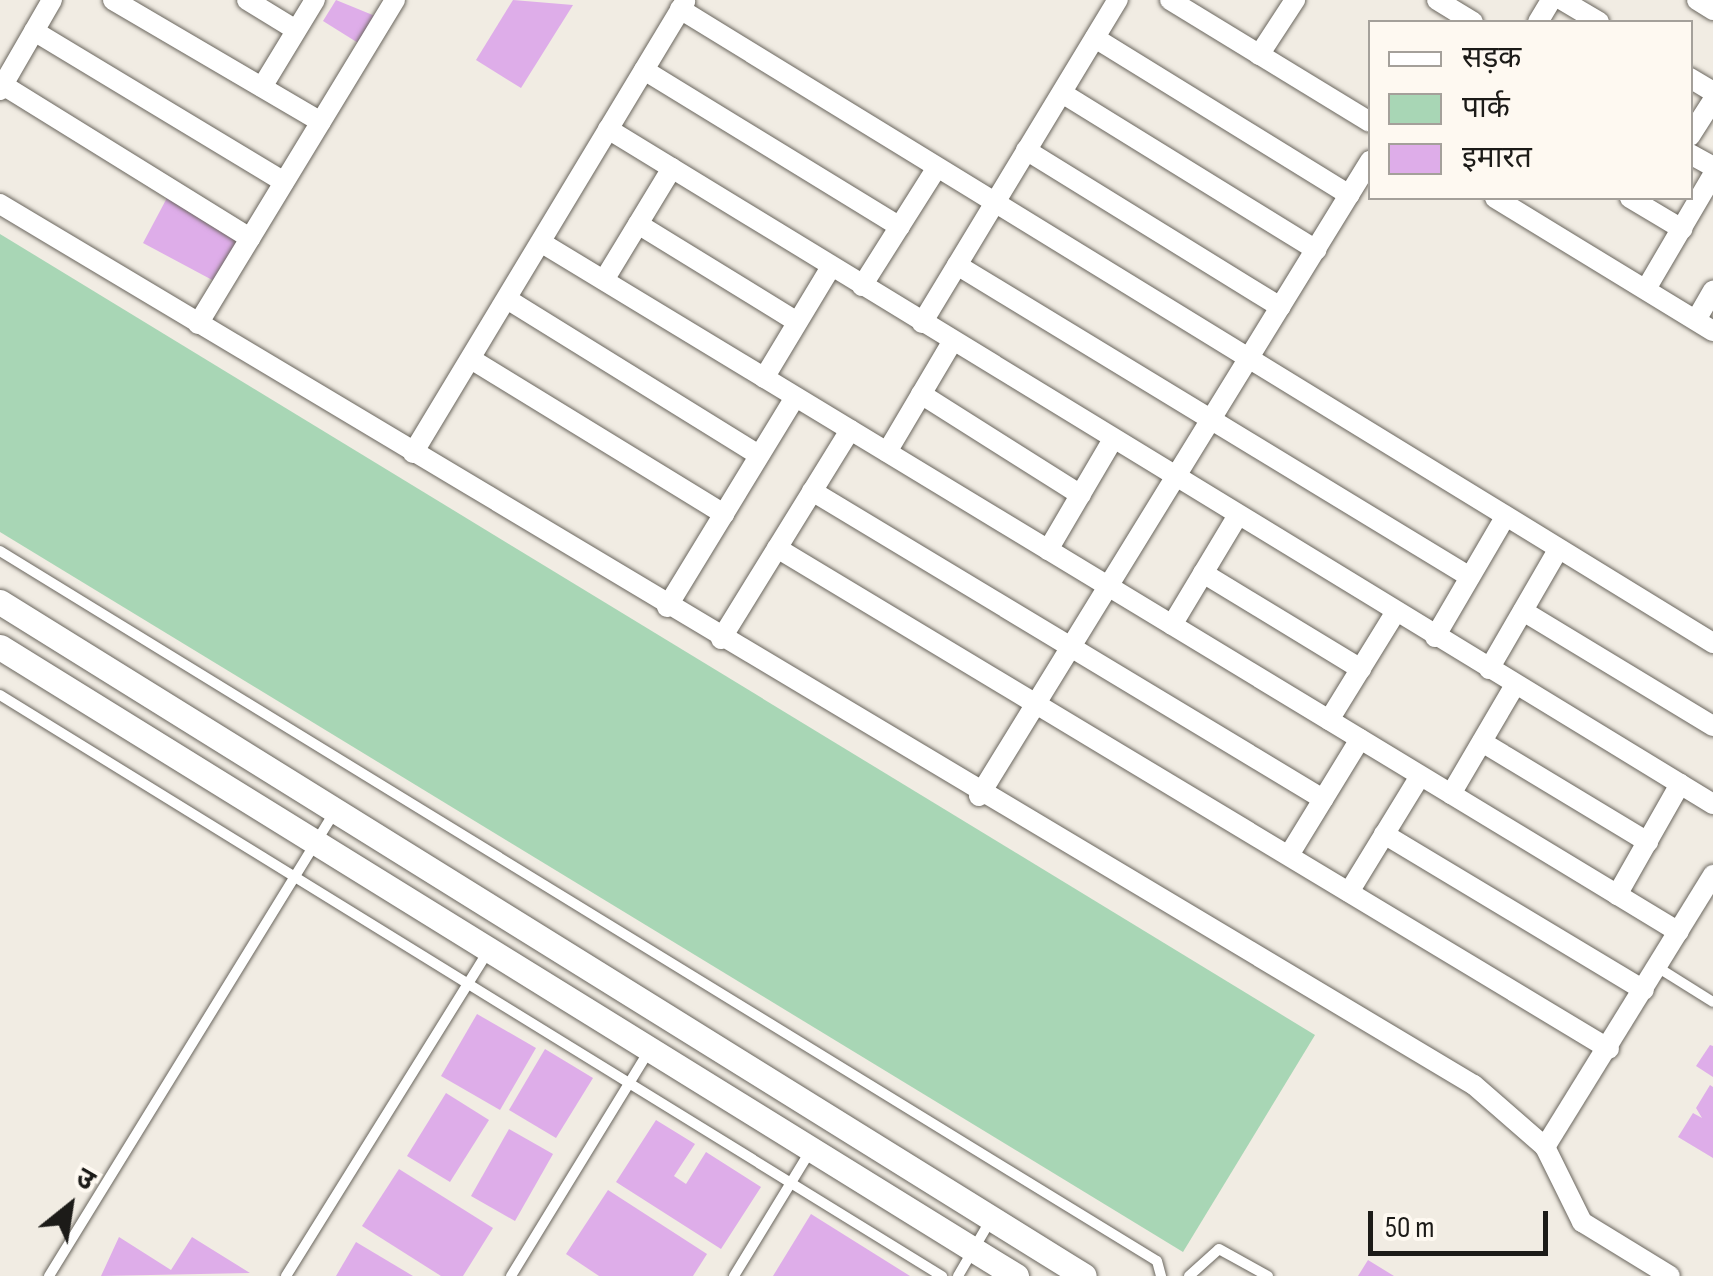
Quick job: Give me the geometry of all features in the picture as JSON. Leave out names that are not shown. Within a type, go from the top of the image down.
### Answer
[{"type":"street","points":[[52,0],[1,88],[250,238]]},
{"type":"street","points":[[113,0],[320,122]]},
{"type":"street","points":[[247,0],[296,30]]},
{"type":"street","points":[[262,88],[314,0]]},
{"type":"street","points":[[922,323],[1118,0]]},
{"type":"street","points":[[1170,0],[1368,121]]},
{"type":"street","points":[[1259,55],[1294,0]]},
{"type":"street","points":[[1437,0],[1465,15]]},
{"type":"street","points":[[1562,0],[1596,20]]},
{"type":"street","points":[[1697,0],[1713,10]]},
{"type":"street","points":[[198,324],[388,2]]},
{"type":"street","points":[[413,454],[683,5],[936,169],[1246,362],[1713,643]]},
{"type":"street","points":[[34,31],[284,182]]},
{"type":"street","points":[[1095,38],[1349,195]]},
{"type":"street","points":[[644,70],[900,227]]},
{"type":"street","points":[[1062,92],[1316,250]]},
{"type":"street","points":[[1693,131],[1713,100]]},
{"type":"street","points":[[608,129],[1174,480],[1713,804]]},
{"type":"street","points":[[1026,150],[1280,308]]},
{"type":"street","points":[[979,796],[1368,163]]},
{"type":"street","points":[[604,280],[672,168]]},
{"type":"street","points":[[862,286],[936,169]]},
{"type":"street","points":[[1646,290],[1713,175]]},
{"type":"street","points":[[1498,200],[1704,325],[1713,290]]},
{"type":"street","points":[[1633,200],[1682,229]]},
{"type":"street","points":[[0,204],[979,796],[1474,1084],[1545,1148],[1582,1222],[1670,1276]]},
{"type":"street","points":[[638,224],[797,322]]},
{"type":"street","points":[[542,243],[1678,932]]},
{"type":"street","points":[[957,265],[1470,577]]},
{"type":"street","points":[[764,378],[830,267]]},
{"type":"street","points":[[507,299],[759,456]]},
{"type":"street","points":[[887,452],[952,342]]},
{"type":"street","points":[[471,359],[724,514]]},
{"type":"street","points":[[921,394],[1081,494]]},
{"type":"street","points":[[668,607],[795,397]]},
{"type":"street","points":[[720,639],[850,430]]},
{"type":"street","points":[[1048,550],[1112,441]]},
{"type":"street","points":[[812,490],[1323,800]]},
{"type":"street","points":[[1172,625],[1237,517]]},
{"type":"street","points":[[1435,636],[1505,518]]},
{"type":"street","points":[[777,548],[1609,1049]]},
{"type":"street","points":[[1489,669],[1558,550]]},
{"type":"street","points":[[1203,573],[1361,669]]},
{"type":"street","points":[[0,602],[1084,1276]]},
{"type":"street","points":[[1523,611],[1713,726]]},
{"type":"street","points":[[1329,720],[1395,613]]},
{"type":"street","points":[[0,648],[1016,1276]]},
{"type":"street","points":[[1451,794],[1516,685]]},
{"type":"street","points":[[1289,856],[1360,739]]},
{"type":"street","points":[[1482,742],[1648,842]]},
{"type":"street","points":[[1349,892],[1420,776]]},
{"type":"street","points":[[1617,895],[1680,784]]},
{"type":"street","points":[[1384,834],[1644,990]]},
{"type":"street","points":[[1545,1148],[1713,875]]},
{"type":"lane","points":[[0,551],[1157,1261],[1161,1276]]},
{"type":"lane","points":[[0,695],[942,1276]]},
{"type":"lane","points":[[49,1276],[337,809]]},
{"type":"lane","points":[[286,1276],[489,949]]},
{"type":"lane","points":[[1657,967],[1713,1002]]},
{"type":"lane","points":[[511,1276],[650,1049]]},
{"type":"lane","points":[[734,1276],[812,1149]]},
{"type":"lane","points":[[958,1276],[991,1219]]},
{"type":"lane","points":[[1189,1276],[1219,1248],[1268,1276]]},
{"type":"green space","points":[[0,234],[1315,1035],[1183,1252],[0,532]]},
{"type":"building","points":[[336,0],[380,18],[363,46],[323,21]]},
{"type":"building","points":[[513,0],[573,5],[521,88],[476,60]]},
{"type":"building","points":[[168,196],[241,235],[216,282],[143,243]]},
{"type":"building","points":[[477,1014],[536,1048],[500,1110],[441,1076]]},
{"type":"building","points":[[1713,1046],[1713,1077],[1696,1066]]},
{"type":"building","points":[[545,1049],[593,1078],[556,1138],[509,1110]]},
{"type":"building","points":[[1710,1085],[1713,1158],[1678,1137],[1693,1113],[1702,1118],[1696,1108]]},
{"type":"building","points":[[446,1093],[489,1120],[450,1182],[407,1156]]},
{"type":"building","points":[[656,1120],[695,1144],[674,1176],[686,1184],[706,1152],[761,1187],[721,1249],[616,1182]]},
{"type":"building","points":[[509,1129],[553,1154],[515,1221],[471,1196]]},
{"type":"building","points":[[399,1169],[493,1228],[463,1276],[441,1276],[362,1226]]},
{"type":"building","points":[[608,1190],[707,1254],[693,1276],[599,1276],[566,1254]]},
{"type":"building","points":[[811,1214],[910,1276],[773,1276]]},
{"type":"building","points":[[119,1237],[171,1270],[192,1237],[250,1273],[101,1276]]},
{"type":"building","points":[[356,1242],[413,1276],[336,1276]]},
{"type":"building","points":[[1368,1260],[1394,1276],[1358,1276]]}]
